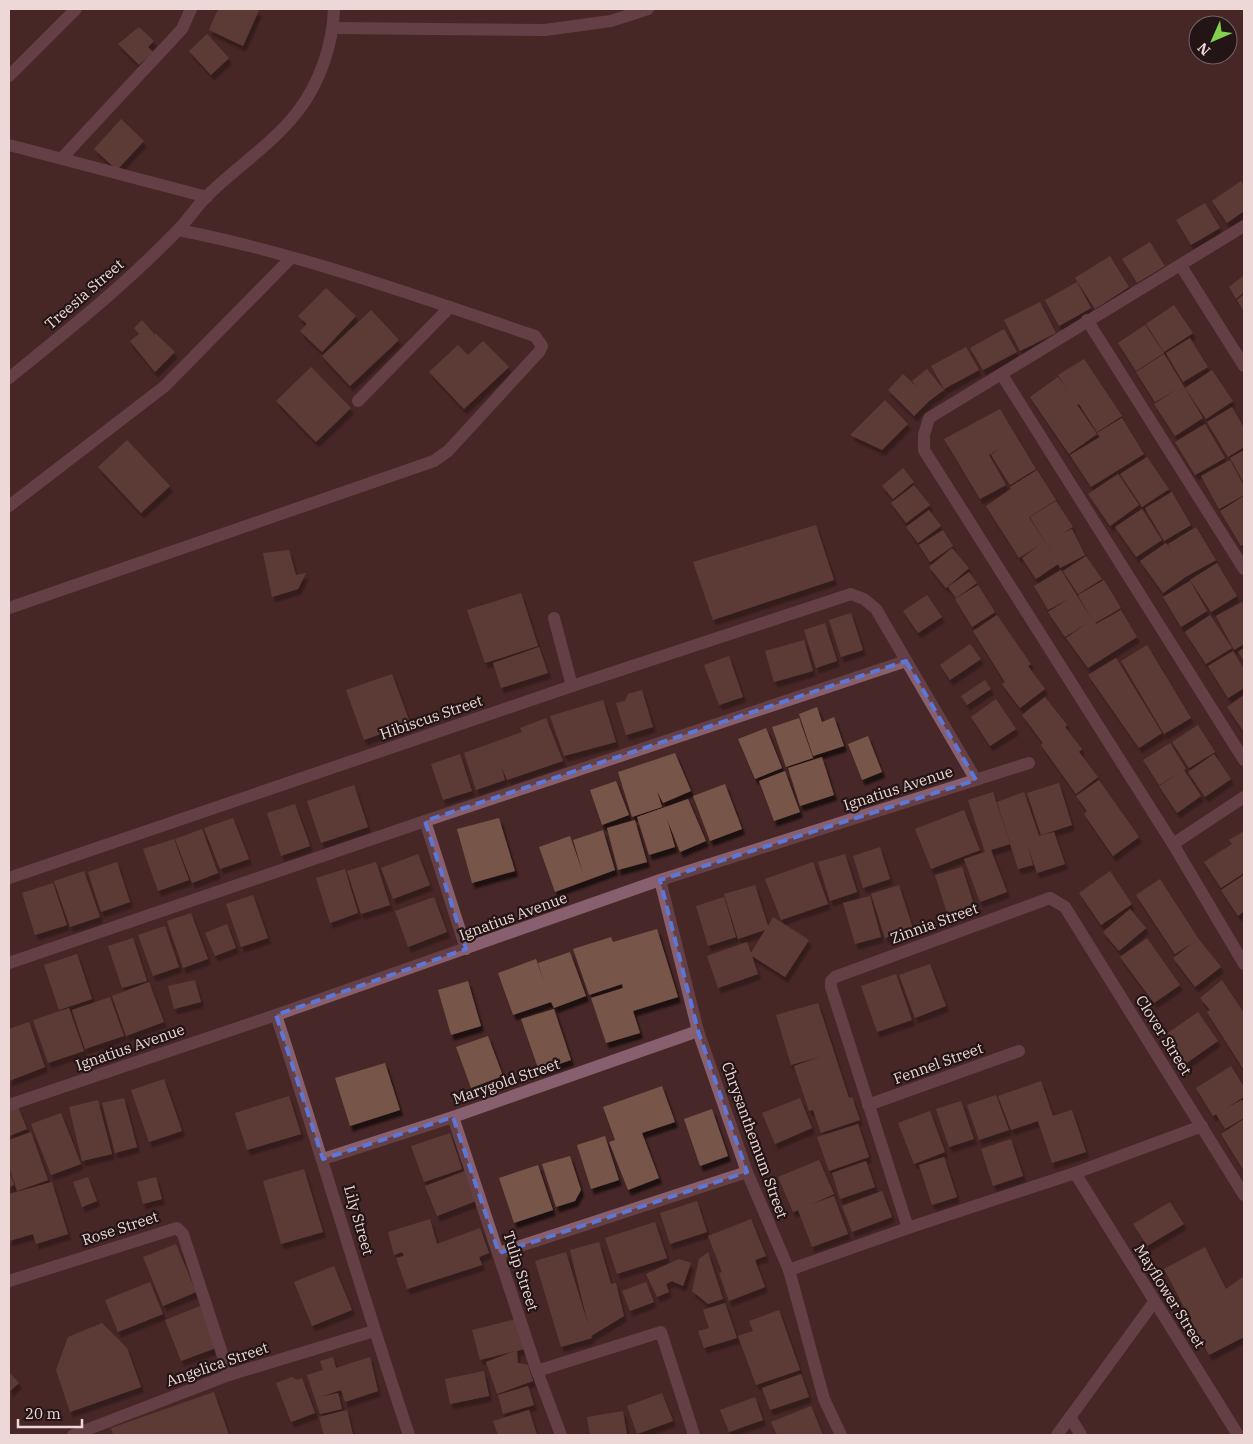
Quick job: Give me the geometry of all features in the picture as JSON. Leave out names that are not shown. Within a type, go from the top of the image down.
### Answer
[{"type":"street","points":[[9,76],[76,9]]},
{"type":"street","points":[[62,158],[182,29],[190,9]]},
{"type":"street","name":"Treesia Street","points":[[9,378],[101,304],[178,230],[207,197],[276,135],[298,111],[317,81],[334,28],[334,9]]},
{"type":"street","points":[[334,28],[544,30],[611,21],[648,9]]},
{"type":"street","points":[[9,146],[62,158],[207,197]]},
{"type":"street","points":[[1244,226],[929,418],[924,435],[924,450],[1172,844],[1244,964]]},
{"type":"street","points":[[9,608],[434,461],[448,451],[539,352],[542,346],[535,336],[450,308],[291,258],[215,237],[178,230]]},
{"type":"street","points":[[9,506],[165,386],[291,258]]},
{"type":"street","points":[[1181,266],[1244,366]]},
{"type":"street","points":[[358,401],[450,308]]},
{"type":"street","points":[[1088,320],[1244,569]]},
{"type":"street","points":[[1002,374],[1244,760]]},
{"type":"street","name":"Hibiscus Street","points":[[9,878],[572,686],[851,594],[864,599],[876,609],[906,662]]},
{"type":"street","points":[[554,618],[572,686]]},
{"type":"street","points":[[9,963],[425,821],[906,662],[976,780]]},
{"type":"street","name":"Ignatius Avenue","points":[[9,1104],[276,1015],[660,880],[1030,763]]},
{"type":"street","points":[[1172,844],[1244,797]]},
{"type":"street","points":[[425,821],[466,949]]},
{"type":"street","name":"Chrysanthemum Street","points":[[660,880],[698,1031],[747,1172],[789,1270],[824,1399],[841,1435]]},
{"type":"street","name":"Zinnia Street","points":[[868,1105],[831,988],[831,982],[835,977],[1050,898]]},
{"type":"street","name":"Clover Street","points":[[1050,898],[1064,907],[1244,1194]]},
{"type":"street","name":"Lily Street","points":[[276,1015],[323,1159],[374,1331],[410,1435]]},
{"type":"street","name":"Marygold Street","points":[[323,1159],[698,1031]]},
{"type":"street","name":"Fennel Street","points":[[868,1105],[1019,1050]]},
{"type":"street","points":[[868,1105],[908,1228]]},
{"type":"street","name":"Tulip Street","points":[[452,1116],[537,1371],[561,1435]]},
{"type":"street","points":[[789,1270],[908,1228],[1075,1174],[1202,1126]]},
{"type":"street","points":[[499,1254],[747,1172]]},
{"type":"street","name":"Mayflower Street","points":[[1075,1174],[1238,1435]]},
{"type":"street","name":"Rose Street","points":[[9,1281],[177,1228],[183,1234],[228,1375]]},
{"type":"street","points":[[1057,1435],[1154,1302]]},
{"type":"street","name":"Angelica Street","points":[[73,1435],[228,1375],[374,1331]]},
{"type":"street","points":[[537,1371],[661,1332],[694,1435]]},
{"type":"street","points":[[1070,1417],[1081,1435]]},
{"type":"highlighted area","points":[[906,661],[976,780],[660,880],[698,1031],[747,1172],[499,1253],[453,1117],[323,1159],[276,1015],[466,949],[425,821]]},
{"type":"building","points":[[218,9],[259,10],[243,46],[209,30]]},
{"type":"building","points":[[139,27],[154,41],[148,47],[153,52],[139,65],[118,44]]},
{"type":"building","points":[[207,34],[229,58],[211,75],[189,51]]},
{"type":"building","points":[[121,119],[144,141],[117,170],[94,149]]},
{"type":"building","points":[[1241,181],[1244,186],[1244,211],[1227,223],[1212,201]]},
{"type":"building","points":[[1205,203],[1220,228],[1191,245],[1176,220]]},
{"type":"building","points":[[1150,242],[1165,266],[1137,283],[1122,259]]},
{"type":"building","points":[[1110,256],[1129,287],[1095,309],[1075,278]]},
{"type":"building","points":[[1244,275],[1244,292],[1236,299],[1229,287]]},
{"type":"building","points":[[1077,282],[1091,308],[1059,326],[1045,300]]},
{"type":"building","points":[[326,288],[356,316],[322,352],[300,331],[307,324],[298,316]]},
{"type":"building","points":[[1244,294],[1244,312],[1237,300]]},
{"type":"building","points":[[1040,302],[1056,333],[1020,351],[1004,320]]},
{"type":"building","points":[[1174,305],[1193,333],[1164,352],[1146,324]]},
{"type":"building","points":[[371,310],[399,340],[350,386],[322,356]]},
{"type":"building","points":[[142,320],[155,335],[155,333],[175,352],[155,372],[130,341],[139,334],[134,328]]},
{"type":"building","points":[[1145,325],[1164,353],[1136,371],[1118,343]]},
{"type":"building","points":[[1004,329],[1017,352],[983,370],[970,348]]},
{"type":"building","points":[[1190,338],[1208,367],[1183,382],[1166,353]]},
{"type":"building","points":[[483,341],[509,367],[464,409],[429,372],[458,345],[468,355]]},
{"type":"building","points":[[966,347],[979,370],[944,389],[931,366]]},
{"type":"building","points":[[1164,354],[1203,418],[1175,436],[1154,404],[1179,388],[1155,402],[1136,372]]},
{"type":"building","points":[[1084,359],[1122,416],[1097,432],[1079,404],[1077,405],[1097,434],[1069,454],[1030,397],[1058,377],[1067,389],[1058,375]]},
{"type":"building","points":[[311,367],[351,408],[316,442],[276,401]]},
{"type":"building","points":[[927,369],[944,390],[929,401],[914,416],[888,390],[903,374],[918,388],[912,381]]},
{"type":"building","points":[[1212,370],[1233,401],[1206,419],[1185,388]]},
{"type":"building","points":[[885,400],[908,424],[882,450],[850,435]]},
{"type":"building","points":[[1232,407],[1244,428],[1244,447],[1228,457],[1207,422]]},
{"type":"building","points":[[1000,409],[1036,469],[1010,485],[991,455],[1002,447],[989,455],[1006,485],[980,499],[944,439]]},
{"type":"building","points":[[1122,418],[1144,454],[1091,487],[1070,455],[1100,437],[1097,433]]},
{"type":"building","points":[[1205,424],[1225,458],[1195,475],[1175,442]]},
{"type":"building","points":[[127,440],[170,486],[141,513],[98,467]]},
{"type":"building","points":[[1244,450],[1244,483],[1230,458]]},
{"type":"building","points":[[1147,457],[1169,489],[1142,507],[1120,474]]},
{"type":"building","points":[[1230,460],[1244,486],[1244,495],[1219,509],[1201,476]]},
{"type":"building","points":[[903,468],[914,482],[893,499],[882,486]]},
{"type":"building","points":[[1037,470],[1056,500],[1029,517],[1054,557],[1030,517],[1056,501],[1073,527],[1062,534],[1072,529],[1085,555],[1060,568],[1058,564],[1036,579],[1022,558],[1041,544],[1019,558],[986,506],[1011,489],[1010,487]]},
{"type":"building","points":[[1118,474],[1139,505],[1110,526],[1088,494]]},
{"type":"building","points":[[914,485],[930,505],[906,523],[891,503]]},
{"type":"building","points":[[1172,492],[1191,525],[1164,541],[1145,508]]},
{"type":"building","points":[[1244,496],[1244,544],[1241,546],[1220,511]]},
{"type":"building","points":[[1142,509],[1162,540],[1136,557],[1115,527]]},
{"type":"building","points":[[929,510],[941,526],[918,543],[906,527]]},
{"type":"building","points":[[816,525],[834,580],[713,620],[693,562]]},
{"type":"building","points":[[1196,527],[1216,560],[1187,576],[1163,593],[1140,561],[1166,543],[1171,550],[1168,544]]},
{"type":"building","points":[[943,530],[953,546],[930,562],[919,545]]},
{"type":"building","points":[[952,548],[969,568],[946,588],[929,567]]},
{"type":"building","points":[[289,550],[296,575],[306,573],[298,589],[272,597],[263,553]]},
{"type":"building","points":[[1086,556],[1102,579],[1078,594],[1063,571]]},
{"type":"building","points":[[1217,563],[1237,596],[1211,612],[1190,580]]},
{"type":"building","points":[[1061,570],[1092,620],[1078,595],[1104,580],[1121,608],[1095,623],[1121,610],[1137,637],[1088,668],[1066,638],[1089,622],[1065,637],[1048,612],[1070,598],[1048,610],[1034,586]]},
{"type":"building","points":[[969,572],[977,583],[956,598],[948,587]]},
{"type":"building","points":[[1190,581],[1207,611],[1181,627],[1163,597]]},
{"type":"building","points":[[978,585],[995,612],[972,627],[955,599]]},
{"type":"building","points":[[521,593],[538,646],[485,663],[467,610]]},
{"type":"building","points":[[927,595],[942,617],[918,633],[903,611]]},
{"type":"building","points":[[1242,602],[1244,607],[1244,644],[1234,650],[1216,616]]},
{"type":"building","points":[[851,613],[863,650],[841,657],[829,620]]},
{"type":"building","points":[[997,615],[1031,664],[1028,666],[1045,689],[1020,708],[1002,684],[1005,682],[973,631]]},
{"type":"building","points":[[1210,615],[1232,648],[1206,664],[1185,632]]},
{"type":"building","points":[[825,623],[837,661],[816,668],[804,630]]},
{"type":"building","points":[[804,640],[813,671],[774,682],[765,651]]},
{"type":"building","points":[[970,644],[981,659],[950,680],[940,665]]},
{"type":"building","points":[[1147,645],[1191,718],[1164,734],[1121,661]]},
{"type":"building","points":[[539,647],[548,673],[501,688],[493,663]]},
{"type":"building","points":[[1244,648],[1244,661],[1238,652]]},
{"type":"building","points":[[1233,651],[1244,669],[1244,688],[1228,698],[1208,666]]},
{"type":"building","points":[[729,656],[743,697],[719,705],[704,665]]},
{"type":"building","points":[[1116,658],[1162,733],[1139,748],[1088,675]]},
{"type":"building","points":[[392,674],[410,723],[364,740],[346,690]]},
{"type":"building","points":[[985,680],[991,689],[967,705],[961,696]]},
{"type":"building","points":[[642,690],[653,727],[626,735],[616,703],[625,701],[628,694]]},
{"type":"building","points":[[1244,695],[1244,732],[1227,707]]},
{"type":"building","points":[[1045,697],[1067,725],[1065,727],[1082,749],[1079,752],[1098,777],[1076,794],[1041,745],[1043,743],[1022,715]]},
{"type":"building","points":[[996,699],[1016,729],[990,746],[971,717]]},
{"type":"building","points":[[603,700],[616,742],[564,756],[550,716]]},
{"type":"building","points":[[817,707],[822,722],[834,717],[844,746],[813,756],[799,714]]},
{"type":"building","points":[[546,718],[563,761],[507,780],[501,766],[505,780],[476,790],[464,753],[522,732],[520,728]]},
{"type":"building","points":[[799,718],[813,758],[786,767],[772,727]]},
{"type":"building","points":[[1198,725],[1215,752],[1189,768],[1172,742]]},
{"type":"building","points":[[766,728],[782,768],[755,779],[738,739]]},
{"type":"building","points":[[868,736],[882,772],[862,780],[848,744]]},
{"type":"building","points":[[1170,743],[1186,769],[1159,785],[1143,760]]},
{"type":"building","points":[[675,753],[691,791],[663,803],[657,791],[662,807],[632,817],[618,772]]},
{"type":"building","points":[[460,754],[472,791],[443,800],[431,764]]},
{"type":"building","points":[[1214,754],[1231,779],[1205,797],[1188,772]]},
{"type":"building","points":[[822,757],[834,795],[800,806],[788,768]]},
{"type":"building","points":[[1184,770],[1201,796],[1177,813],[1159,786]]},
{"type":"building","points":[[785,771],[800,812],[774,821],[759,781]]},
{"type":"building","points":[[1099,780],[1139,837],[1113,856],[1084,814],[1087,811],[1076,796]]},
{"type":"building","points":[[616,781],[629,815],[602,825],[590,790]]},
{"type":"building","points":[[1059,783],[1072,825],[1041,835],[1027,793]]},
{"type":"building","points":[[725,784],[742,829],[710,841],[693,796]]},
{"type":"building","points":[[354,785],[368,827],[321,843],[307,801]]},
{"type":"building","points":[[993,792],[1010,844],[991,850],[1007,892],[980,902],[964,859],[985,852],[968,800]]},
{"type":"building","points":[[1024,792],[1039,836],[1054,832],[1065,864],[1037,873],[1027,844],[1033,865],[1018,869],[997,802]]},
{"type":"building","points":[[688,799],[706,841],[680,852],[667,819],[675,847],[649,855],[637,817]]},
{"type":"building","points":[[295,804],[310,846],[281,856],[267,813]]},
{"type":"building","points":[[964,810],[980,850],[931,869],[915,829]]},
{"type":"building","points":[[233,818],[249,859],[220,869],[204,828]]},
{"type":"building","points":[[499,818],[515,871],[472,883],[457,829]]},
{"type":"building","points":[[635,820],[647,862],[618,870],[607,828]]},
{"type":"building","points":[[202,829],[218,873],[192,883],[175,839]]},
{"type":"building","points":[[603,830],[615,870],[555,892],[539,847],[570,836],[583,873],[573,840]]},
{"type":"building","points":[[1244,831],[1244,873],[1221,888],[1204,862],[1232,844],[1229,840]]},
{"type":"building","points":[[174,839],[189,880],[158,891],[143,849]]},
{"type":"building","points":[[880,847],[890,879],[863,888],[853,856]]},
{"type":"building","points":[[418,854],[430,885],[393,899],[381,868]]},
{"type":"building","points":[[845,854],[857,892],[830,901],[818,862]]},
{"type":"building","points":[[117,862],[130,902],[101,912],[88,872]]},
{"type":"building","points":[[376,862],[390,905],[361,914],[347,871]]},
{"type":"building","points":[[813,862],[828,904],[781,920],[765,879]]},
{"type":"building","points":[[962,867],[974,905],[947,913],[935,875]]},
{"type":"building","points":[[345,869],[358,913],[330,923],[316,878]]},
{"type":"building","points":[[84,871],[100,917],[70,927],[54,881]]},
{"type":"building","points":[[1110,871],[1132,904],[1101,925],[1079,893]]},
{"type":"building","points":[[1244,875],[1244,911],[1238,916],[1221,890]]},
{"type":"building","points":[[1160,879],[1198,938],[1221,967],[1195,987],[1173,958],[1195,941],[1175,954],[1136,895]]},
{"type":"building","points":[[53,883],[67,925],[35,935],[22,893]]},
{"type":"building","points":[[755,885],[768,926],[773,917],[809,940],[785,977],[752,956],[758,974],[718,988],[707,956],[747,942],[751,953],[765,930],[738,939],[724,894]]},
{"type":"building","points":[[899,885],[913,929],[885,938],[871,894]]},
{"type":"building","points":[[253,895],[268,938],[241,947],[226,904]]},
{"type":"building","points":[[870,896],[881,937],[855,944],[843,903]]},
{"type":"building","points":[[434,897],[447,932],[408,947],[395,911]]},
{"type":"building","points":[[724,897],[736,937],[708,946],[696,906]]},
{"type":"building","points":[[1130,909],[1146,928],[1119,951],[1103,932]]},
{"type":"building","points":[[191,913],[208,959],[183,968],[167,921]]},
{"type":"building","points":[[227,924],[236,948],[215,956],[205,933]]},
{"type":"building","points":[[165,926],[179,967],[153,976],[138,935]]},
{"type":"building","points":[[657,929],[678,997],[633,1011],[640,1033],[606,1043],[591,998],[623,988],[622,984],[589,995],[573,949],[611,937],[613,942]]},
{"type":"building","points":[[133,938],[147,981],[122,988],[108,946]]},
{"type":"building","points":[[1147,938],[1180,985],[1154,1003],[1120,957]]},
{"type":"building","points":[[570,952],[586,996],[554,1008],[551,1002],[513,1015],[498,973],[536,959],[544,982],[538,963]]},
{"type":"building","points":[[77,954],[92,999],[59,1010],[44,965]]},
{"type":"building","points":[[930,964],[946,1006],[915,1018],[899,975]]},
{"type":"building","points":[[896,974],[912,1020],[877,1032],[861,986]]},
{"type":"building","points":[[195,980],[201,1002],[174,1009],[168,986]]},
{"type":"building","points":[[1222,980],[1244,1013],[1244,1070],[1207,1012],[1210,1010],[1200,998]]},
{"type":"building","points":[[468,981],[481,1026],[451,1035],[438,990]]},
{"type":"building","points":[[149,982],[164,1022],[126,1036],[112,996]]},
{"type":"building","points":[[110,997],[124,1036],[85,1049],[72,1010]]},
{"type":"building","points":[[818,1003],[849,1098],[852,1097],[860,1120],[821,1133],[813,1110],[809,1111],[794,1066],[822,1056],[791,1065],[776,1015]]},
{"type":"building","points":[[69,1008],[84,1051],[48,1063],[33,1020]]},
{"type":"building","points":[[554,1009],[571,1060],[539,1071],[521,1019]]},
{"type":"building","points":[[1198,1012],[1218,1041],[1185,1064],[1165,1035]]},
{"type":"building","points":[[29,1022],[45,1067],[9,1081],[9,1029]]},
{"type":"building","points":[[488,1036],[503,1076],[471,1088],[456,1047]]},
{"type":"building","points":[[385,1063],[400,1110],[350,1126],[335,1078]]},
{"type":"building","points":[[1231,1066],[1244,1087],[1244,1097],[1226,1108],[1242,1100],[1244,1104],[1244,1118],[1225,1129],[1216,1114],[1213,1116],[1196,1088]]},
{"type":"building","points":[[164,1079],[182,1131],[149,1142],[131,1090]]},
{"type":"building","points":[[1041,1081],[1053,1116],[1072,1110],[1086,1152],[1052,1163],[1038,1121],[1011,1130],[998,1096]]},
{"type":"building","points":[[662,1086],[675,1122],[642,1133],[659,1178],[628,1190],[609,1142],[615,1140],[603,1107]]},
{"type":"building","points":[[996,1095],[1009,1130],[979,1140],[967,1105]]},
{"type":"building","points":[[289,1096],[301,1134],[247,1150],[235,1113]]},
{"type":"building","points":[[124,1098],[137,1147],[115,1153],[102,1103]]},
{"type":"building","points":[[800,1098],[812,1128],[775,1144],[762,1113]]},
{"type":"building","points":[[98,1100],[112,1154],[82,1161],[69,1107]]},
{"type":"building","points":[[961,1101],[974,1139],[949,1147],[936,1109]]},
{"type":"building","points":[[18,1107],[27,1129],[9,1136],[9,1111]]},
{"type":"building","points":[[712,1109],[728,1156],[700,1166],[684,1119]]},
{"type":"building","points":[[930,1111],[945,1152],[914,1164],[898,1123]]},
{"type":"building","points":[[61,1113],[81,1164],[51,1175],[31,1124]]},
{"type":"building","points":[[1244,1119],[1244,1171],[1221,1134]]},
{"type":"building","points":[[858,1124],[869,1157],[829,1171],[817,1137]]},
{"type":"building","points":[[31,1132],[48,1180],[17,1191],[9,1167],[9,1140]]},
{"type":"building","points":[[450,1133],[462,1169],[424,1182],[411,1146]]},
{"type":"building","points":[[605,1136],[619,1180],[591,1189],[577,1145]]},
{"type":"building","points":[[1011,1139],[1023,1176],[993,1186],[981,1149]]},
{"type":"building","points":[[570,1156],[581,1190],[575,1201],[556,1207],[542,1164]]},
{"type":"building","points":[[944,1157],[957,1197],[932,1205],[919,1165]]},
{"type":"building","points":[[819,1160],[834,1194],[810,1205],[834,1196],[848,1234],[812,1247],[798,1210],[793,1212],[778,1177]]},
{"type":"building","points":[[866,1161],[875,1187],[840,1199],[832,1173]]},
{"type":"building","points":[[538,1165],[553,1210],[514,1223],[499,1178]]},
{"type":"building","points":[[304,1169],[323,1232],[281,1244],[263,1181]]},
{"type":"building","points":[[9,1171],[14,1185],[9,1187]]},
{"type":"building","points":[[465,1171],[476,1201],[437,1216],[425,1186]]},
{"type":"building","points":[[88,1177],[97,1201],[82,1207],[73,1182]]},
{"type":"building","points":[[156,1177],[162,1199],[143,1204],[137,1182]]},
{"type":"building","points":[[52,1182],[68,1234],[36,1244],[33,1234],[9,1241],[9,1194]]},
{"type":"building","points":[[882,1191],[892,1217],[852,1232],[842,1206]]},
{"type":"building","points":[[697,1201],[707,1232],[670,1244],[660,1213]]},
{"type":"building","points":[[1170,1202],[1184,1224],[1147,1246],[1133,1224]]},
{"type":"building","points":[[430,1219],[437,1244],[480,1228],[489,1253],[479,1257],[482,1265],[407,1289],[396,1258],[404,1256],[402,1252],[394,1255],[388,1232]]},
{"type":"building","points":[[751,1219],[766,1256],[755,1260],[765,1287],[729,1301],[719,1273],[722,1272],[708,1236]]},
{"type":"building","points":[[655,1222],[667,1258],[617,1274],[605,1238]]},
{"type":"building","points":[[599,1242],[611,1284],[616,1283],[624,1316],[591,1336],[592,1338],[561,1347],[535,1261],[566,1252],[589,1328],[570,1250]]},
{"type":"building","points":[[176,1244],[196,1292],[163,1306],[143,1257]]},
{"type":"building","points":[[1205,1247],[1226,1289],[1244,1276],[1244,1337],[1209,1355],[1164,1269]]},
{"type":"building","points":[[708,1252],[723,1299],[708,1304],[692,1291],[699,1259]]},
{"type":"building","points":[[679,1259],[691,1263],[683,1286],[672,1281],[666,1284],[669,1292],[657,1297],[646,1274]]},
{"type":"building","points":[[334,1266],[352,1310],[312,1326],[294,1282]]},
{"type":"building","points":[[150,1282],[163,1314],[118,1332],[105,1300]]},
{"type":"building","points":[[646,1282],[654,1302],[630,1311],[622,1291]]},
{"type":"building","points":[[725,1303],[737,1338],[704,1348],[698,1331],[709,1328],[703,1310]]},
{"type":"building","points":[[200,1306],[216,1348],[181,1361],[165,1320]]},
{"type":"building","points":[[779,1310],[800,1370],[756,1385],[738,1336],[753,1331],[749,1321]]},
{"type":"building","points":[[516,1319],[524,1349],[517,1351],[518,1363],[528,1365],[533,1381],[497,1394],[486,1362],[515,1351],[480,1360],[472,1330]]},
{"type":"building","points":[[102,1323],[127,1348],[141,1387],[70,1412],[56,1370],[68,1337]]},
{"type":"building","points":[[333,1357],[336,1368],[370,1357],[378,1391],[345,1402],[341,1390],[320,1397],[338,1393],[342,1409],[320,1414],[307,1375],[323,1370],[320,1361]]},
{"type":"building","points":[[484,1371],[489,1396],[450,1404],[445,1379]]},
{"type":"building","points":[[9,1372],[19,1383],[9,1392]]},
{"type":"building","points":[[801,1374],[809,1397],[770,1410],[762,1388]]},
{"type":"building","points":[[292,1377],[297,1380],[302,1378],[315,1413],[291,1422],[276,1383]]},
{"type":"building","points":[[528,1386],[534,1405],[503,1414],[498,1395]]},
{"type":"building","points":[[214,1392],[229,1435],[113,1435],[111,1428]]},
{"type":"building","points":[[662,1393],[673,1421],[637,1434],[627,1406]]},
{"type":"building","points":[[755,1397],[763,1420],[729,1432],[720,1410]]},
{"type":"building","points":[[811,1406],[823,1435],[777,1435],[771,1422]]},
{"type":"building","points":[[347,1410],[353,1435],[324,1435],[319,1417]]},
{"type":"building","points":[[529,1410],[537,1435],[498,1435],[493,1421]]},
{"type":"building","points":[[623,1411],[627,1435],[590,1435],[587,1417]]}]
